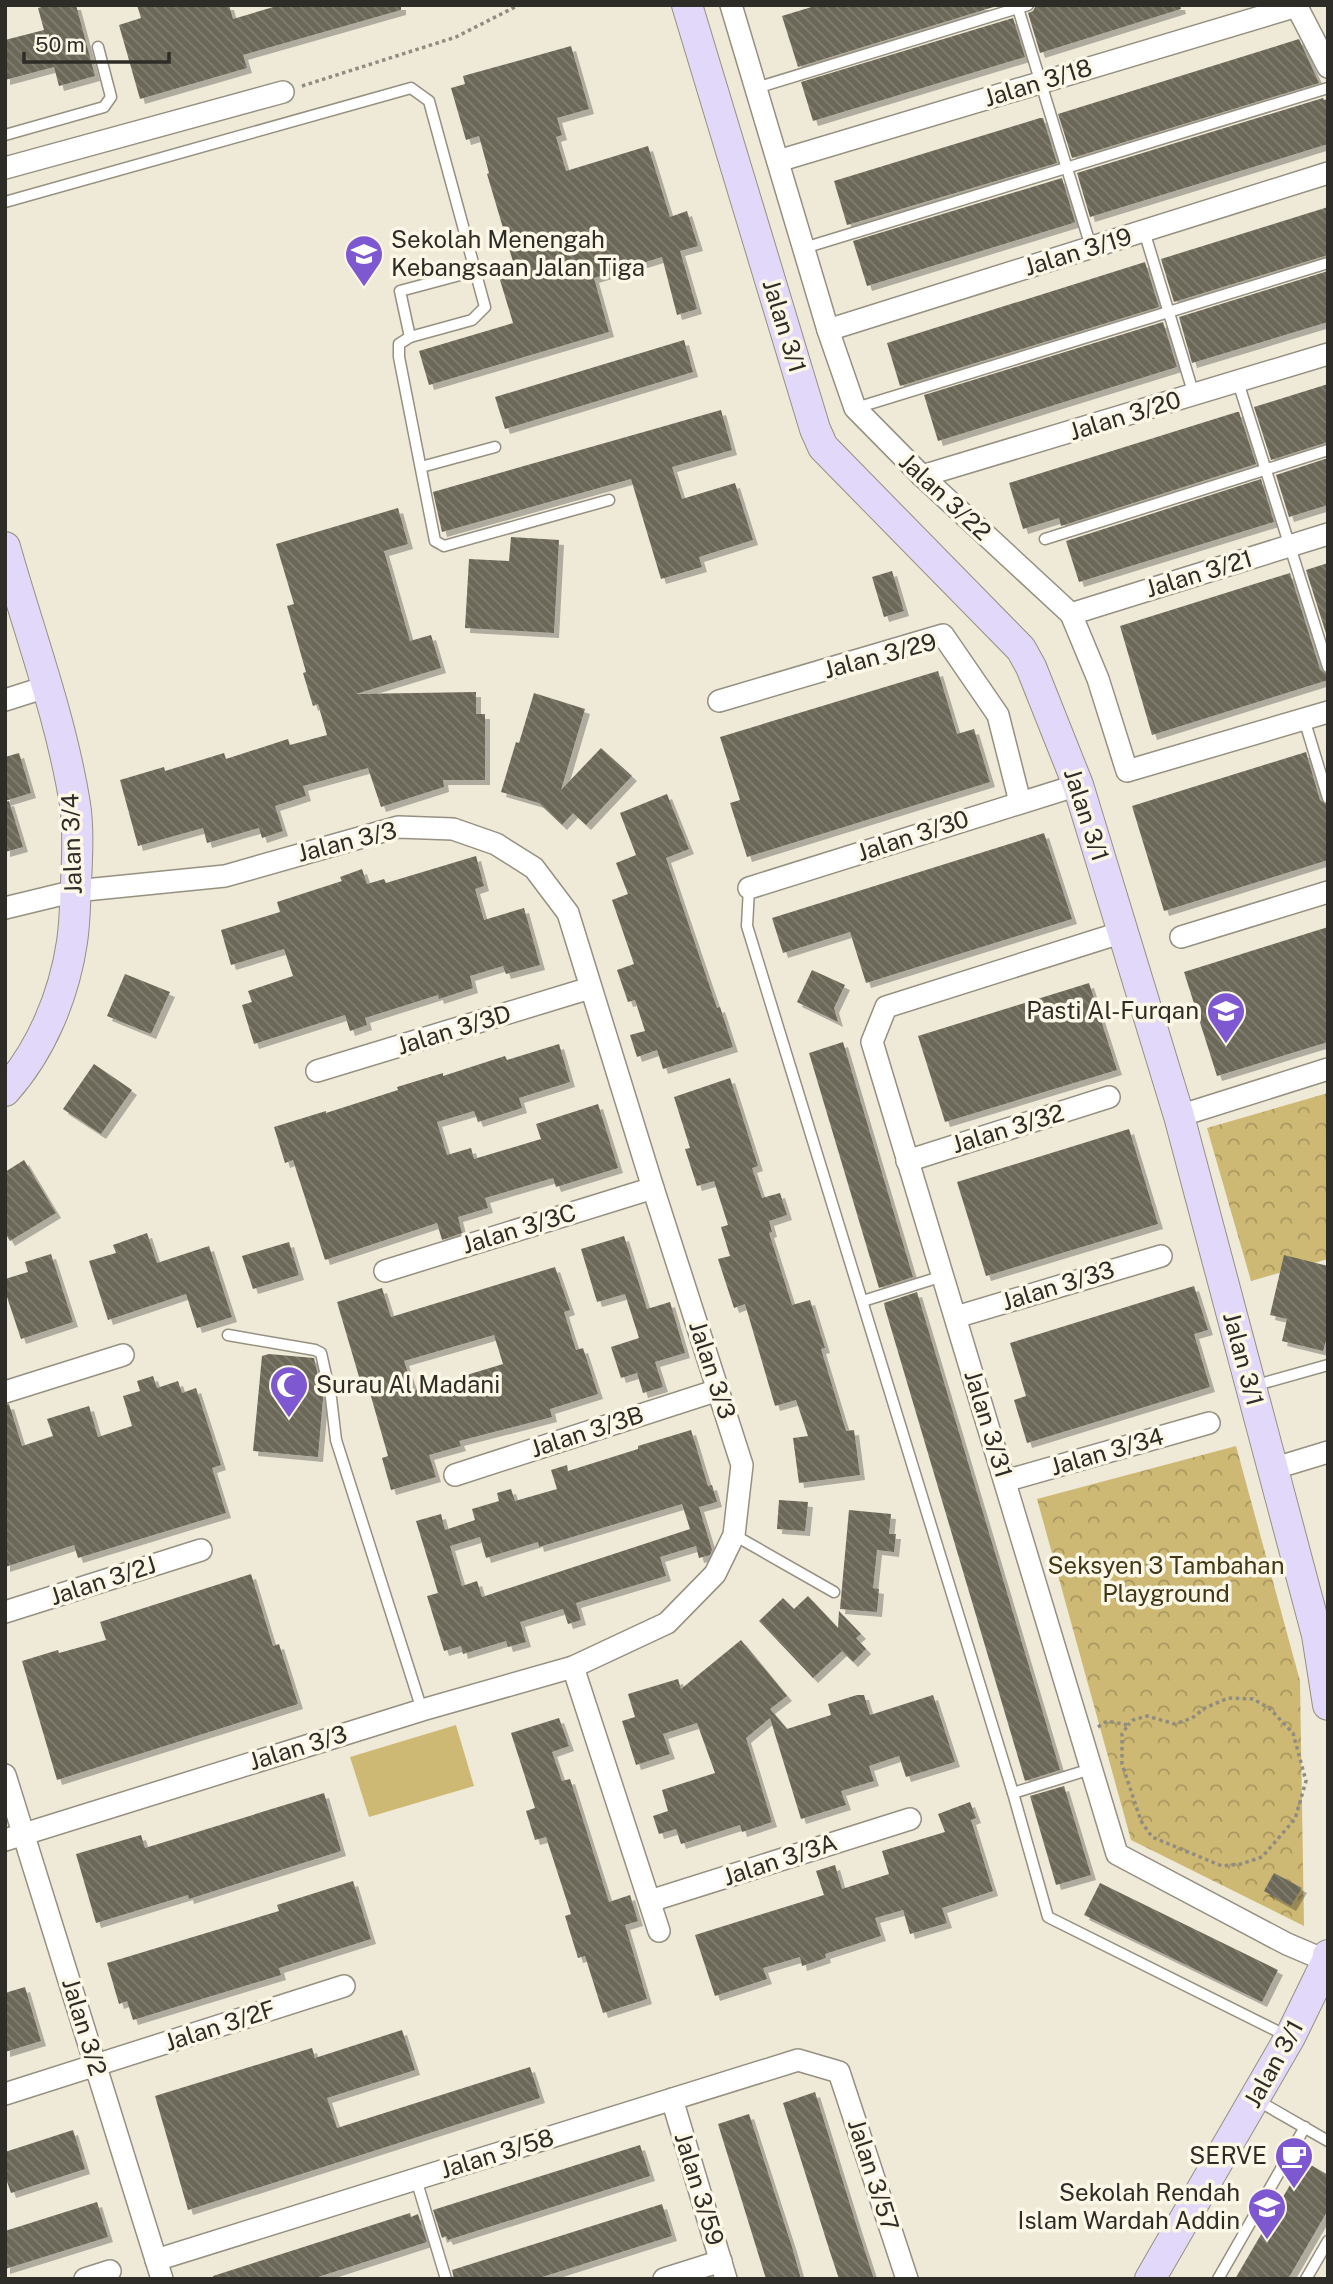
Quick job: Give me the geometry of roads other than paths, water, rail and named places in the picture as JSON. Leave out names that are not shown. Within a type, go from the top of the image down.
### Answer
[{"type":"street","name":"Jalan 3/22","points":[[731,5],[828,330],[855,408],[922,476],[1071,614],[1098,679],[1127,771],[1328,712]]},
{"type":"street","name":"Jalan 3/1","points":[[693,6],[822,447],[1021,649],[1031,667],[1078,785],[1178,1116],[1317,1636],[1328,1705]]},
{"type":"street","points":[[1297,6],[1328,67]]},
{"type":"street","name":"Jalan 3/18","points":[[778,161],[1297,6]]},
{"type":"street","points":[[5,167],[283,92]]},
{"type":"street","name":"Jalan 3/19","points":[[828,330],[1328,173]]},
{"type":"street","name":"Jalan 3/20","points":[[922,476],[1328,354]]},
{"type":"street","name":"Jalan 3/21","points":[[1071,614],[1328,534]]},
{"type":"street","name":"Jalan 3/4","points":[[5,547],[64,749],[76,806],[78,850],[72,943],[49,1022],[32,1057],[5,1091]]},
{"type":"street","name":"Jalan 3/29","points":[[719,701],[943,635],[998,715],[1020,802]]},
{"type":"street","points":[[5,699],[46,687]]},
{"type":"street","name":"Jalan 3/30","points":[[749,888],[1078,785]]},
{"type":"street","name":"Jalan 3/3","points":[[5,908],[75,891],[225,876],[398,827],[453,829],[496,845],[534,867],[568,913],[742,1465],[734,1535],[715,1574],[667,1623],[573,1667],[422,1710],[14,1837]]},
{"type":"street","points":[[1181,937],[1328,892]]},
{"type":"street","name":"Jalan 3/31","points":[[1123,932],[886,1007],[872,1042],[1117,1854],[1287,1944],[1327,1961]]},
{"type":"street","name":"Jalan 3/3D","points":[[317,1071],[590,988]]},
{"type":"street","points":[[1178,1116],[1328,1069]]},
{"type":"street","name":"Jalan 3/32","points":[[907,1161],[1109,1097]]},
{"type":"street","name":"Jalan 3/3C","points":[[385,1271],[653,1188]]},
{"type":"street","name":"Jalan 3/33","points":[[956,1317],[1161,1255]]},
{"type":"street","points":[[5,1392],[123,1355]]},
{"type":"street","name":"Jalan 3/3B","points":[[455,1475],[718,1390]]},
{"type":"street","name":"Jalan 3/34","points":[[1005,1481],[1209,1423]]},
{"type":"street","points":[[1272,1469],[1328,1452]]},
{"type":"street","name":"Jalan 3/2J","points":[[5,1612],[201,1550]]},
{"type":"street","points":[[573,1667],[659,1931]]},
{"type":"street","name":"Jalan 3/2","points":[[5,1775],[14,1837],[96,2065],[159,2269]]},
{"type":"street","name":"Jalan 3/3A","points":[[650,1901],[910,1819]]},
{"type":"street","name":"Jalan 3/1","points":[[1150,2279],[1290,2037],[1328,1955]]},
{"type":"street","name":"Jalan 3/2F","points":[[5,2094],[344,1986]]},
{"type":"street","name":"Jalan 3/58","points":[[159,2269],[416,2179],[798,2060],[839,2071]]},
{"type":"street","name":"Jalan 3/57","points":[[839,2071],[907,2279]]},
{"type":"street","name":"Jalan 3/59","points":[[672,2099],[723,2270]]},
{"type":"street","points":[[664,2279],[723,2270]]},
{"type":"street","points":[[85,2279],[110,2271]]},
{"type":"lane","points":[[756,88],[1021,6],[1091,247]]},
{"type":"lane","points":[[5,135],[104,107],[111,97],[98,47]]},
{"type":"lane","points":[[804,248],[1328,88]]},
{"type":"lane","points":[[5,202],[411,89],[429,101],[485,307],[472,320],[411,337],[399,344],[399,357],[435,541],[444,546],[609,500]]},
{"type":"lane","points":[[1144,231],[1195,395]]},
{"type":"lane","points":[[855,408],[1328,262]]},
{"type":"lane","points":[[411,337],[400,291],[475,271]]},
{"type":"lane","points":[[1238,382],[1328,667]]},
{"type":"lane","points":[[421,467],[495,447]]},
{"type":"lane","points":[[1045,539],[1328,450]]},
{"type":"lane","points":[[1304,719],[1328,798]]},
{"type":"lane","points":[[749,888],[747,926],[1013,1793],[1048,1917],[1290,2037]]},
{"type":"lane","points":[[863,1301],[943,1276]]},
{"type":"lane","points":[[228,1335],[321,1353],[331,1398],[336,1440],[422,1710]]},
{"type":"lane","points":[[1251,1387],[1328,1365]]},
{"type":"lane","points":[[734,1535],[834,1592]]},
{"type":"lane","points":[[1013,1793],[1091,1769]]},
{"type":"lane","points":[[1255,2099],[1328,2141]]},
{"type":"lane","points":[[1218,2279],[1305,2127]]},
{"type":"lane","points":[[416,2179],[446,2279]]},
{"type":"lane","points":[[1306,2279],[1328,2241]]},
{"type":"place","name":"Sekolah Menengah Kebangsaan Jalan Tiga","points":[[364,288]]},
{"type":"place","name":"Pasti Al-Furqan","points":[[1226,1045]]},
{"type":"place","name":"Surau Al Madani","points":[[289,1419]]},
{"type":"place","name":"SERVE","points":[[1294,2190]]},
{"type":"place","name":"Sekolah Rendah Islam Wardah Addin","points":[[1267,2241]]},
{"type":"park label","name":"Seksyen 3 Tambahan Playground","points":[[1166,1580]]}]
